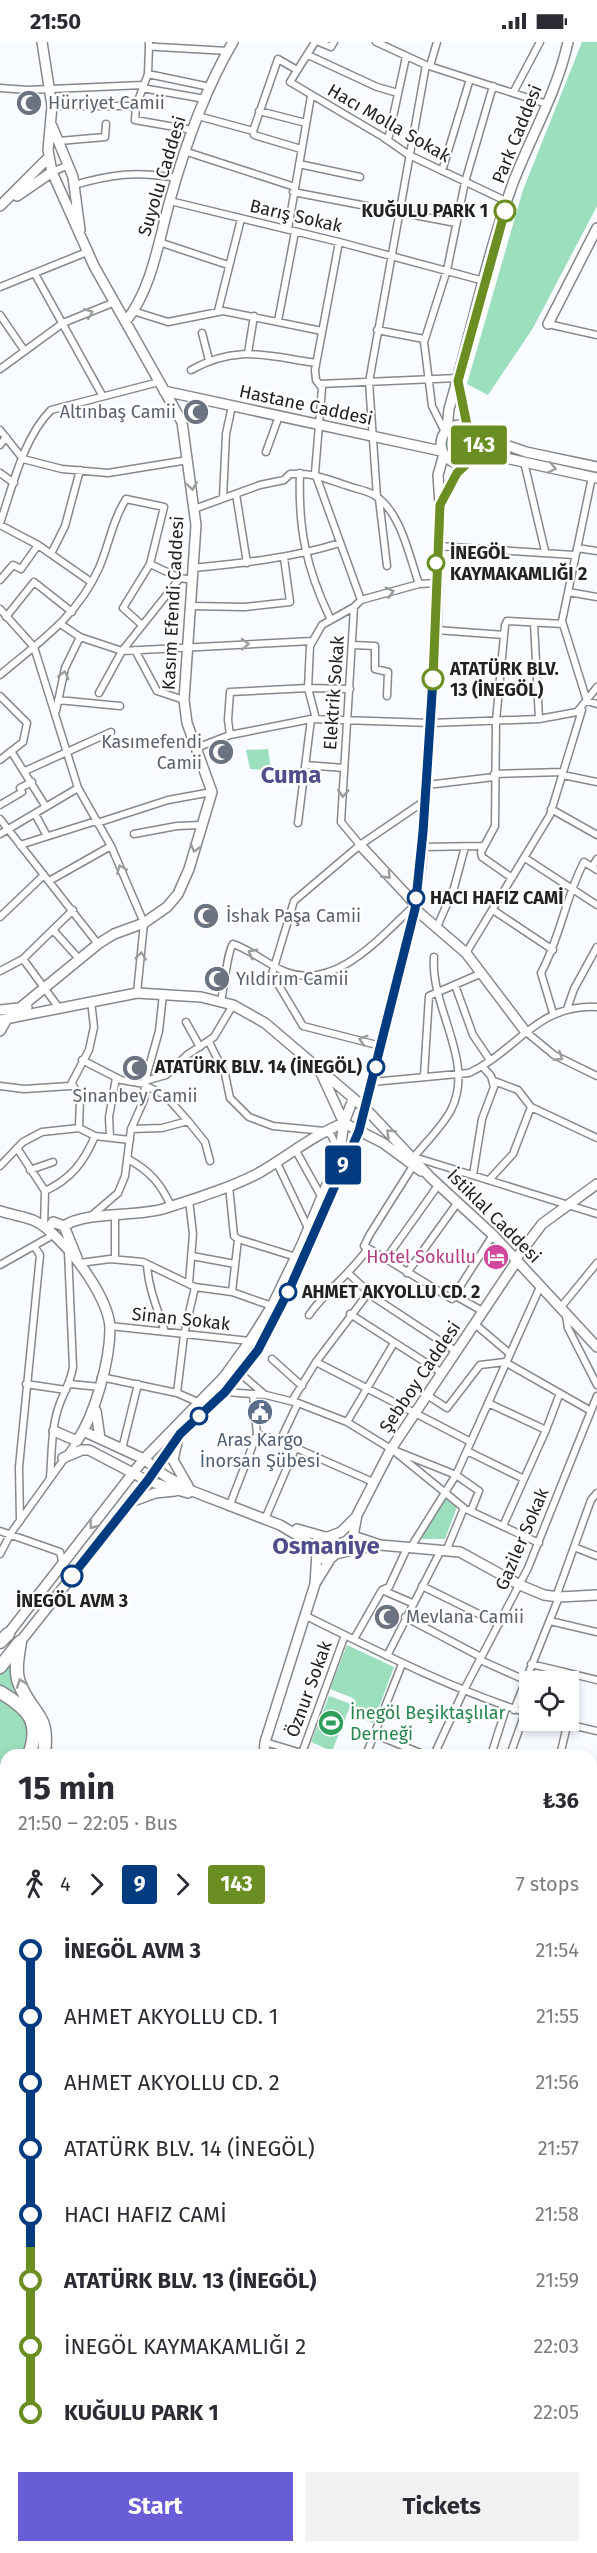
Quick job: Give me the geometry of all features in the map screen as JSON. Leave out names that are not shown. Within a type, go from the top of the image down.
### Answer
[{"type":"highway","points":[[0,1667],[20,1642]]},
{"type":"highway","points":[[20,1642],[16,1665],[19,1684],[41,1716],[47,1733],[45,1749]]},
{"type":"highway","points":[[0,1692],[23,1707],[31,1720],[36,1737],[31,1749]]},
{"type":"main road","name":"Kasım Efendi Caddesi","points":[[42,42],[52,106],[48,158],[52,172],[87,252],[182,422],[195,509],[193,579],[184,700],[187,723],[212,792]]},
{"type":"main road","name":"Park Caddesi","points":[[446,431],[484,281],[508,202],[563,64],[568,42]]},
{"type":"main road","name":"Suyolu Caddesi","points":[[126,321],[133,311],[159,242],[184,151],[210,87],[230,46]]},
{"type":"main road","name":"Kasım Efendi Caddesi","points":[[52,126],[69,165],[82,242]]},
{"type":"main road","points":[[0,206],[48,158]]},
{"type":"main road","points":[[0,206],[52,172]]},
{"type":"main road","points":[[548,324],[597,228]]},
{"type":"main road","points":[[458,379],[467,425],[477,435],[526,452],[597,467]]},
{"type":"main road","name":"Hastane Caddesi","points":[[164,391],[442,453]]},
{"type":"main road","points":[[3,1637],[63,1565],[144,1459],[224,1377],[250,1341],[272,1306],[296,1257],[321,1196],[359,1131],[415,907],[431,723],[441,438],[446,431],[456,425],[467,425]]},
{"type":"main road","points":[[440,505],[457,473],[479,447],[477,435]]},
{"type":"main road","points":[[442,453],[456,463],[491,457],[595,477]]},
{"type":"main road","points":[[3,1015],[21,1007],[114,934],[144,923],[167,907],[178,894],[189,869],[212,792]]},
{"type":"main road","points":[[360,845],[415,907],[466,953],[525,1031]]},
{"type":"main road","name":"İstiklal Caddesi","points":[[59,1008],[91,1000],[137,993],[164,994],[221,1000],[265,1023],[366,1109],[414,1162],[493,1235],[563,1312],[571,1326],[594,1344]]},
{"type":"main road","points":[[21,1007],[59,1008]]},
{"type":"main road","points":[[3,1015],[59,1008]]},
{"type":"main road","points":[[0,1031],[3,1015]]},
{"type":"main road","points":[[320,1071],[344,1123],[414,1162]]},
{"type":"main road","points":[[20,1642],[148,1480],[180,1434],[225,1392],[258,1350],[289,1290],[342,1157],[344,1123],[353,1100]]},
{"type":"main road","points":[[0,1211],[34,1220],[62,1236],[72,1221],[171,1206],[229,1186],[276,1161],[324,1131],[344,1123]]},
{"type":"main road","points":[[342,1157],[361,1142],[369,1140],[382,1143]]},
{"type":"main road","name":"Şebboy Caddesi","points":[[357,1515],[391,1449],[476,1325],[515,1261],[542,1224],[556,1211],[568,1207],[597,1184]]},
{"type":"main road","points":[[50,1231],[53,1222],[66,1229],[110,1326],[96,1404],[80,1436]]},
{"type":"main road","points":[[50,1231],[79,1262]]},
{"type":"main road","points":[[96,1404],[100,1438]]},
{"type":"main road","points":[[54,1431],[100,1438],[144,1459],[192,1491],[219,1503],[280,1525],[326,1537],[336,1544],[334,1555],[315,1584]]},
{"type":"main road","points":[[180,1434],[174,1460],[183,1482],[192,1491]]},
{"type":"main road","points":[[80,1436],[117,1463],[123,1486]]},
{"type":"main road","points":[[125,1450],[158,1444]]},
{"type":"main road","points":[[63,1458],[82,1450],[89,1450],[148,1480],[219,1503]]},
{"type":"main road","points":[[131,1502],[155,1493],[180,1490]]},
{"type":"main road","points":[[264,1749],[315,1584],[318,1540],[341,1532],[357,1515]]},
{"type":"main road","points":[[347,1549],[353,1536],[357,1515]]},
{"type":"main road","points":[[280,1525],[326,1558],[347,1549],[380,1545]]},
{"type":"main road","points":[[341,1532],[380,1545],[460,1552],[520,1585],[558,1597],[597,1595]]},
{"type":"street","points":[[253,131],[278,59],[297,70],[317,42],[331,47],[334,42]]},
{"type":"street","points":[[376,42],[428,66],[548,104]]},
{"type":"street","points":[[387,566],[378,498],[369,382],[409,155],[428,66],[437,42]]},
{"type":"street","points":[[513,93],[540,42]]},
{"type":"street","points":[[192,130],[135,120],[136,106],[148,74],[149,44],[230,46]]},
{"type":"street","points":[[308,55],[377,87],[398,93]]},
{"type":"street","points":[[388,141],[406,57]]},
{"type":"street","name":"Hacı Molla Sokak","points":[[297,70],[290,82],[311,96],[409,155],[508,202]]},
{"type":"street","points":[[148,74],[210,87]]},
{"type":"street","points":[[442,171],[470,79]]},
{"type":"street","points":[[0,88],[143,86],[205,99]]},
{"type":"street","points":[[446,431],[432,406],[424,339],[447,270],[465,182],[493,87]]},
{"type":"street","points":[[288,229],[311,96]]},
{"type":"street","points":[[52,106],[136,106]]},
{"type":"street","points":[[259,111],[306,123]]},
{"type":"street","points":[[198,116],[253,131],[254,135],[302,149]]},
{"type":"street","points":[[48,158],[61,145],[105,137],[106,124]]},
{"type":"street","points":[[184,151],[294,190],[456,223]]},
{"type":"street","points":[[299,164],[360,177]]},
{"type":"street","points":[[52,172],[69,165]]},
{"type":"street","points":[[74,185],[116,174],[135,172],[176,178]]},
{"type":"street","name":"Barış Sokak","points":[[170,201],[288,229],[484,281]]},
{"type":"street","points":[[218,311],[228,265],[242,219]]},
{"type":"street","points":[[278,321],[295,232]]},
{"type":"street","points":[[159,242],[228,265]]},
{"type":"street","points":[[339,242],[316,363],[316,380],[322,388],[315,473],[361,600]]},
{"type":"street","points":[[0,287],[87,252]]},
{"type":"street","points":[[35,274],[102,395]]},
{"type":"street","points":[[0,369],[63,323],[115,302]]},
{"type":"street","points":[[133,311],[168,322],[218,311],[254,316],[322,331]]},
{"type":"street","points":[[0,315],[24,350]]},
{"type":"street","points":[[248,353],[254,316]]},
{"type":"street","points":[[548,324],[597,335]]},
{"type":"street","points":[[377,330],[424,339]]},
{"type":"street","points":[[202,333],[209,360]]},
{"type":"street","points":[[191,370],[209,360],[235,353],[316,363]]},
{"type":"street","points":[[318,384],[458,379]]},
{"type":"street","points":[[91,582],[38,545],[0,524],[23,459],[43,418],[51,410],[159,382]]},
{"type":"street","points":[[224,498],[226,434],[232,406]]},
{"type":"street","points":[[266,452],[279,416]]},
{"type":"street","points":[[0,430],[23,459],[80,470],[100,473],[123,472],[188,460]]},
{"type":"street","points":[[0,445],[6,437]]},
{"type":"street","points":[[524,462],[545,552]]},
{"type":"street","points":[[51,554],[65,526],[80,470]]},
{"type":"street","points":[[0,473],[14,483]]},
{"type":"street","points":[[300,473],[298,514],[306,554],[314,585],[330,618]]},
{"type":"street","points":[[195,509],[284,480],[290,474],[315,473],[378,498],[386,506],[402,533],[419,584]]},
{"type":"street","points":[[587,701],[563,624],[576,551],[595,477]]},
{"type":"street","points":[[236,494],[247,563]]},
{"type":"street","points":[[0,675],[62,624],[72,612],[98,570],[118,511],[126,499],[164,507],[150,564],[123,608],[142,625]]},
{"type":"street","points":[[193,568],[285,558],[340,543]]},
{"type":"street","points":[[0,580],[13,565],[21,569],[38,545]]},
{"type":"street","points":[[437,546],[545,552],[597,551]]},
{"type":"street","points":[[191,606],[245,607],[290,602],[285,558]]},
{"type":"street","points":[[150,564],[180,578],[193,579]]},
{"type":"street","points":[[99,693],[122,651],[180,578]]},
{"type":"street","points":[[72,612],[34,582],[2,613],[34,646],[78,788],[111,846],[144,923],[137,993]]},
{"type":"street","points":[[298,823],[313,719],[308,688],[312,641],[322,625],[330,618],[354,607],[361,600],[419,584],[435,584]]},
{"type":"street","points":[[568,592],[597,597]]},
{"type":"street","name":"Elektrik Sokak","points":[[354,607],[341,822],[360,845]]},
{"type":"street","points":[[512,878],[482,857],[484,846],[495,826],[496,721],[504,635],[507,621],[563,624]]},
{"type":"street","points":[[534,623],[538,719]]},
{"type":"street","points":[[62,624],[80,638],[122,651],[312,641]]},
{"type":"street","points":[[436,630],[504,635]]},
{"type":"street","points":[[56,715],[64,668],[80,638]]},
{"type":"street","points":[[353,645],[375,646],[375,669],[388,672],[387,696]]},
{"type":"street","points":[[135,650],[157,691],[184,700]]},
{"type":"street","points":[[466,953],[525,858],[551,809],[582,709],[597,687]]},
{"type":"street","points":[[230,735],[228,720],[230,692],[350,688]]},
{"type":"street","points":[[0,696],[27,723],[23,742],[0,759]]},
{"type":"street","points":[[58,700],[120,706]]},
{"type":"street","points":[[587,701],[597,705]]},
{"type":"street","points":[[196,748],[230,735],[313,719],[431,723],[496,721],[538,719],[582,709]]},
{"type":"street","points":[[26,771],[65,751],[111,732]]},
{"type":"street","points":[[11,751],[26,771],[46,807]]},
{"type":"street","points":[[305,765],[344,768]]},
{"type":"street","points":[[427,785],[494,776],[563,774],[597,782]]},
{"type":"street","points":[[0,805],[22,792],[20,788],[32,782]]},
{"type":"street","points":[[0,834],[78,788]]},
{"type":"street","points":[[20,845],[168,800],[212,792]]},
{"type":"street","points":[[381,1046],[345,1035],[310,1030],[303,1026],[272,974],[273,966],[285,937],[292,905],[360,845],[426,800]]},
{"type":"street","points":[[551,809],[597,835]]},
{"type":"street","points":[[35,814],[47,836]]},
{"type":"street","points":[[0,819],[99,944]]},
{"type":"street","points":[[134,834],[177,826],[201,825]]},
{"type":"street","points":[[49,881],[111,846]]},
{"type":"street","points":[[422,847],[484,846]]},
{"type":"street","points":[[437,927],[454,888],[465,847]]},
{"type":"street","points":[[525,858],[597,906]]},
{"type":"street","points":[[553,1013],[541,973],[554,950],[570,888],[584,862],[594,868],[597,859]]},
{"type":"street","points":[[0,917],[44,875]]},
{"type":"street","points":[[221,1000],[233,944],[289,973],[308,976],[323,974],[351,960],[415,907]]},
{"type":"street","points":[[0,970],[23,959],[73,910]]},
{"type":"street","points":[[493,910],[554,950]]},
{"type":"street","points":[[54,931],[80,960]]},
{"type":"street","points":[[567,1009],[574,989],[597,947]]},
{"type":"street","points":[[434,957],[438,994],[461,1075],[452,1109],[414,1162],[364,1246],[452,1299],[493,1235]]},
{"type":"street","points":[[23,959],[59,1008]]},
{"type":"street","points":[[424,1076],[429,996],[482,973]]},
{"type":"street","points":[[455,985],[473,1035],[490,1060]]},
{"type":"street","points":[[87,1219],[118,1193],[128,1159],[131,1129],[144,1100],[145,1084],[159,1031],[164,994]]},
{"type":"street","points":[[0,1086],[24,1089],[62,1087],[72,1083],[92,1038],[91,1000]]},
{"type":"street","points":[[145,1084],[166,1075],[209,1042],[233,1005]]},
{"type":"street","points":[[372,1082],[424,1076],[461,1075],[482,1066],[525,1031],[553,1013],[597,1006]]},
{"type":"street","points":[[186,1022],[200,1047]]},
{"type":"street","points":[[525,1031],[554,1055],[597,1076]]},
{"type":"street","points":[[209,1042],[225,1074],[230,1098],[249,1117],[273,1126],[324,1131],[335,1140],[342,1157]]},
{"type":"street","points":[[82,1060],[116,1078],[145,1084],[165,1095],[205,1142],[210,1161]]},
{"type":"street","points":[[482,1066],[494,1081],[518,1090],[531,1107],[597,1138]]},
{"type":"street","points":[[110,1137],[109,1117],[116,1078]]},
{"type":"street","points":[[473,1175],[477,1143],[494,1081]]},
{"type":"street","points":[[72,1083],[80,1099],[79,1128]]},
{"type":"street","points":[[489,1180],[513,1154],[531,1107]]},
{"type":"street","points":[[131,1129],[162,1128],[188,1120]]},
{"type":"street","points":[[0,1166],[31,1137],[42,1132],[79,1128],[95,1136],[130,1140]]},
{"type":"street","points":[[45,1191],[69,1179],[95,1136]]},
{"type":"street","points":[[295,1148],[321,1196]]},
{"type":"street","points":[[0,1265],[34,1246],[50,1231],[45,1191],[17,1149]]},
{"type":"street","points":[[128,1159],[141,1166],[162,1186],[171,1206]]},
{"type":"street","points":[[276,1161],[308,1228]]},
{"type":"street","points":[[30,1170],[53,1162]]},
{"type":"street","points":[[414,1162],[473,1175],[568,1207],[597,1214]]},
{"type":"street","points":[[385,1260],[435,1181]]},
{"type":"street","points":[[229,1186],[234,1236],[296,1257]]},
{"type":"street","points":[[177,1393],[192,1285],[192,1218],[189,1200]]},
{"type":"street","points":[[407,1273],[458,1202]]},
{"type":"street","points":[[114,1259],[115,1216]]},
{"type":"street","points":[[232,1292],[238,1239]]},
{"type":"street","points":[[20,1521],[19,1467],[40,1256],[34,1246]]},
{"type":"street","points":[[309,1315],[321,1298],[349,1274],[368,1248]]},
{"type":"street","points":[[50,1478],[54,1431],[60,1403],[68,1387],[74,1342],[68,1251]]},
{"type":"street","points":[[192,1256],[235,1264]]},
{"type":"street","points":[[79,1262],[114,1259],[147,1264],[192,1285],[232,1292],[272,1306]]},
{"type":"street","points":[[563,1312],[597,1263]]},
{"type":"street","points":[[147,1264],[148,1283],[159,1307],[165,1332]]},
{"type":"street","points":[[349,1274],[369,1292],[457,1352]]},
{"type":"street","name":"Öznur Sokak","points":[[354,1639],[382,1590],[389,1587],[409,1548],[456,1475],[540,1287]]},
{"type":"street","points":[[280,1441],[302,1386],[316,1362],[350,1314],[369,1292]]},
{"type":"street","points":[[454,1295],[484,1312]]},
{"type":"street","points":[[350,1314],[442,1373]]},
{"type":"street","points":[[476,1325],[509,1353]]},
{"type":"street","name":"Sinan Sokak","points":[[110,1326],[250,1341]]},
{"type":"street","points":[[571,1326],[579,1350],[597,1384]]},
{"type":"street","points":[[347,1422],[394,1343]]},
{"type":"street","points":[[579,1350],[594,1344]]},
{"type":"street","points":[[272,1359],[302,1386]]},
{"type":"street","points":[[316,1362],[471,1442]]},
{"type":"street","points":[[427,1395],[447,1408],[480,1365],[506,1362],[591,1411]]},
{"type":"street","points":[[241,1374],[266,1395]]},
{"type":"street","points":[[101,1377],[177,1393],[200,1403]]},
{"type":"street","points":[[26,1384],[100,1388]]},
{"type":"street","points":[[125,1450],[138,1384]]},
{"type":"street","points":[[225,1392],[266,1395],[295,1402],[347,1422],[391,1449],[468,1509],[538,1543]]},
{"type":"street","points":[[503,1526],[560,1394]]},
{"type":"street","points":[[229,1507],[257,1434],[253,1395]]},
{"type":"street","name":"Gaziler Sokak","points":[[437,1749],[464,1690],[520,1585],[597,1396]]},
{"type":"street","points":[[488,1403],[546,1430]]},
{"type":"street","points":[[257,1434],[280,1441],[373,1482]]},
{"type":"street","points":[[0,1554],[11,1533],[80,1436]]},
{"type":"street","points":[[265,1519],[295,1449]]},
{"type":"street","points":[[387,1656],[412,1603],[479,1491],[456,1475],[391,1449]]},
{"type":"street","points":[[467,1451],[524,1479]]},
{"type":"street","points":[[528,1671],[550,1621],[591,1500],[597,1493]]},
{"type":"street","points":[[0,1531],[60,1552],[72,1553]]},
{"type":"street","points":[[574,1547],[597,1556]]},
{"type":"street","points":[[60,1552],[63,1565]]},
{"type":"street","points":[[422,1586],[499,1624]]},
{"type":"street","points":[[382,1590],[412,1603]]},
{"type":"street","points":[[306,1616],[402,1664],[506,1708],[519,1711]]},
{"type":"street","points":[[405,1617],[519,1677]]},
{"type":"street","points":[[550,1621],[597,1632]]},
{"type":"street","name":"Öznur Sokak","points":[[306,1749],[345,1635]]},
{"type":"street","points":[[368,1749],[402,1664]]},
{"type":"street","points":[[531,1664],[597,1680]]},
{"type":"street","points":[[514,1710],[519,1696]]},
{"type":"street","points":[[493,1749],[506,1708]]},
{"type":"street","points":[[579,1728],[597,1731]]},
{"type":"street","points":[[512,1749],[520,1731]]},
{"type":"street","points":[[561,1749],[566,1731]]},
{"type":"street","points":[[374,1734],[410,1749]]},
{"type":"street","points":[[265,1742],[288,1749]]},
{"type":"green space","points":[[582,42],[597,42],[597,206],[533,328],[488,395],[467,384],[523,190]]},
{"type":"green space","points":[[459,432],[468,436],[472,445],[468,454],[459,458],[450,454],[446,445],[450,436]]},
{"type":"green space","points":[[268,749],[271,770],[250,769],[246,750]]},
{"type":"green space","points":[[444,1494],[457,1507],[445,1539],[421,1539]]},
{"type":"green space","points":[[323,1541],[329,1541],[333,1548],[329,1555],[323,1555],[319,1551],[319,1545]]},
{"type":"green space","points":[[20,1642],[17,1665],[41,1716],[44,1749],[0,1749],[0,1667]]},
{"type":"green space","points":[[347,1645],[394,1667],[373,1723],[352,1714],[356,1702],[353,1698],[330,1689]]},
{"type":"green space","name":"İnegöl Beşiktaşlılar Derneği","points":[[329,1696],[351,1704],[333,1749],[311,1742]]},
{"type":"water","points":[[459,436],[467,444],[459,452],[451,444]]},
{"type":"bus line","name":"143","points":[[433,679],[436,630],[435,584],[440,505],[457,473],[473,458],[479,447],[477,435],[467,425],[458,381],[490,257],[505,211]]},
{"type":"bus line","name":"9","points":[[72,1576],[148,1480],[180,1434],[225,1392],[258,1350],[289,1290],[359,1131],[415,909],[421,863],[433,679]]},
{"type":"place","name":"Hürriyet Camii","points":[[29,103]]},
{"type":"place","name":"KUĞULU PARK 1","points":[[505,211]]},
{"type":"place","name":"Altınbaş Camii","points":[[196,412]]},
{"type":"place","name":"İNEGÖL KAYMAKAMLIĞI 2","points":[[436,563]]},
{"type":"place","name":"ATATÜRK BLV. 13 (İNEGÖL)","points":[[433,679]]},
{"type":"place","name":"Kasımefendi Camii","points":[[221,752]]},
{"type":"place","name":"HACI HAFIZ CAMİ","points":[[416,898]]},
{"type":"place","name":"İshak Paşa Camii","points":[[206,916]]},
{"type":"place","name":"Yıldırım Camii","points":[[217,979]]},
{"type":"place","name":"ATATÜRK BLV. 14 (İNEGÖL)","points":[[376,1067]]},
{"type":"place","name":"Sinanbey Camii","points":[[135,1068]]},
{"type":"place","name":"Hotel Sokullu","points":[[496,1257]]},
{"type":"place","name":"AHMET AKYOLLU CD. 2","points":[[288,1292]]},
{"type":"place","name":"Aras Kargo İnorsan Şübesi","points":[[260,1412]]},
{"type":"place","name":"İNEGÖL AVM 3","points":[[72,1576]]},
{"type":"place","name":"Mevlana Camii","points":[[387,1617]]},
{"type":"place","name":"İnegöl Beşiktaşlılar Derneği","points":[[331,1723]]},
{"type":"district","name":"Cuma","points":[[291,775]]},
{"type":"district","name":"Osmaniye","points":[[326,1546]]}]
